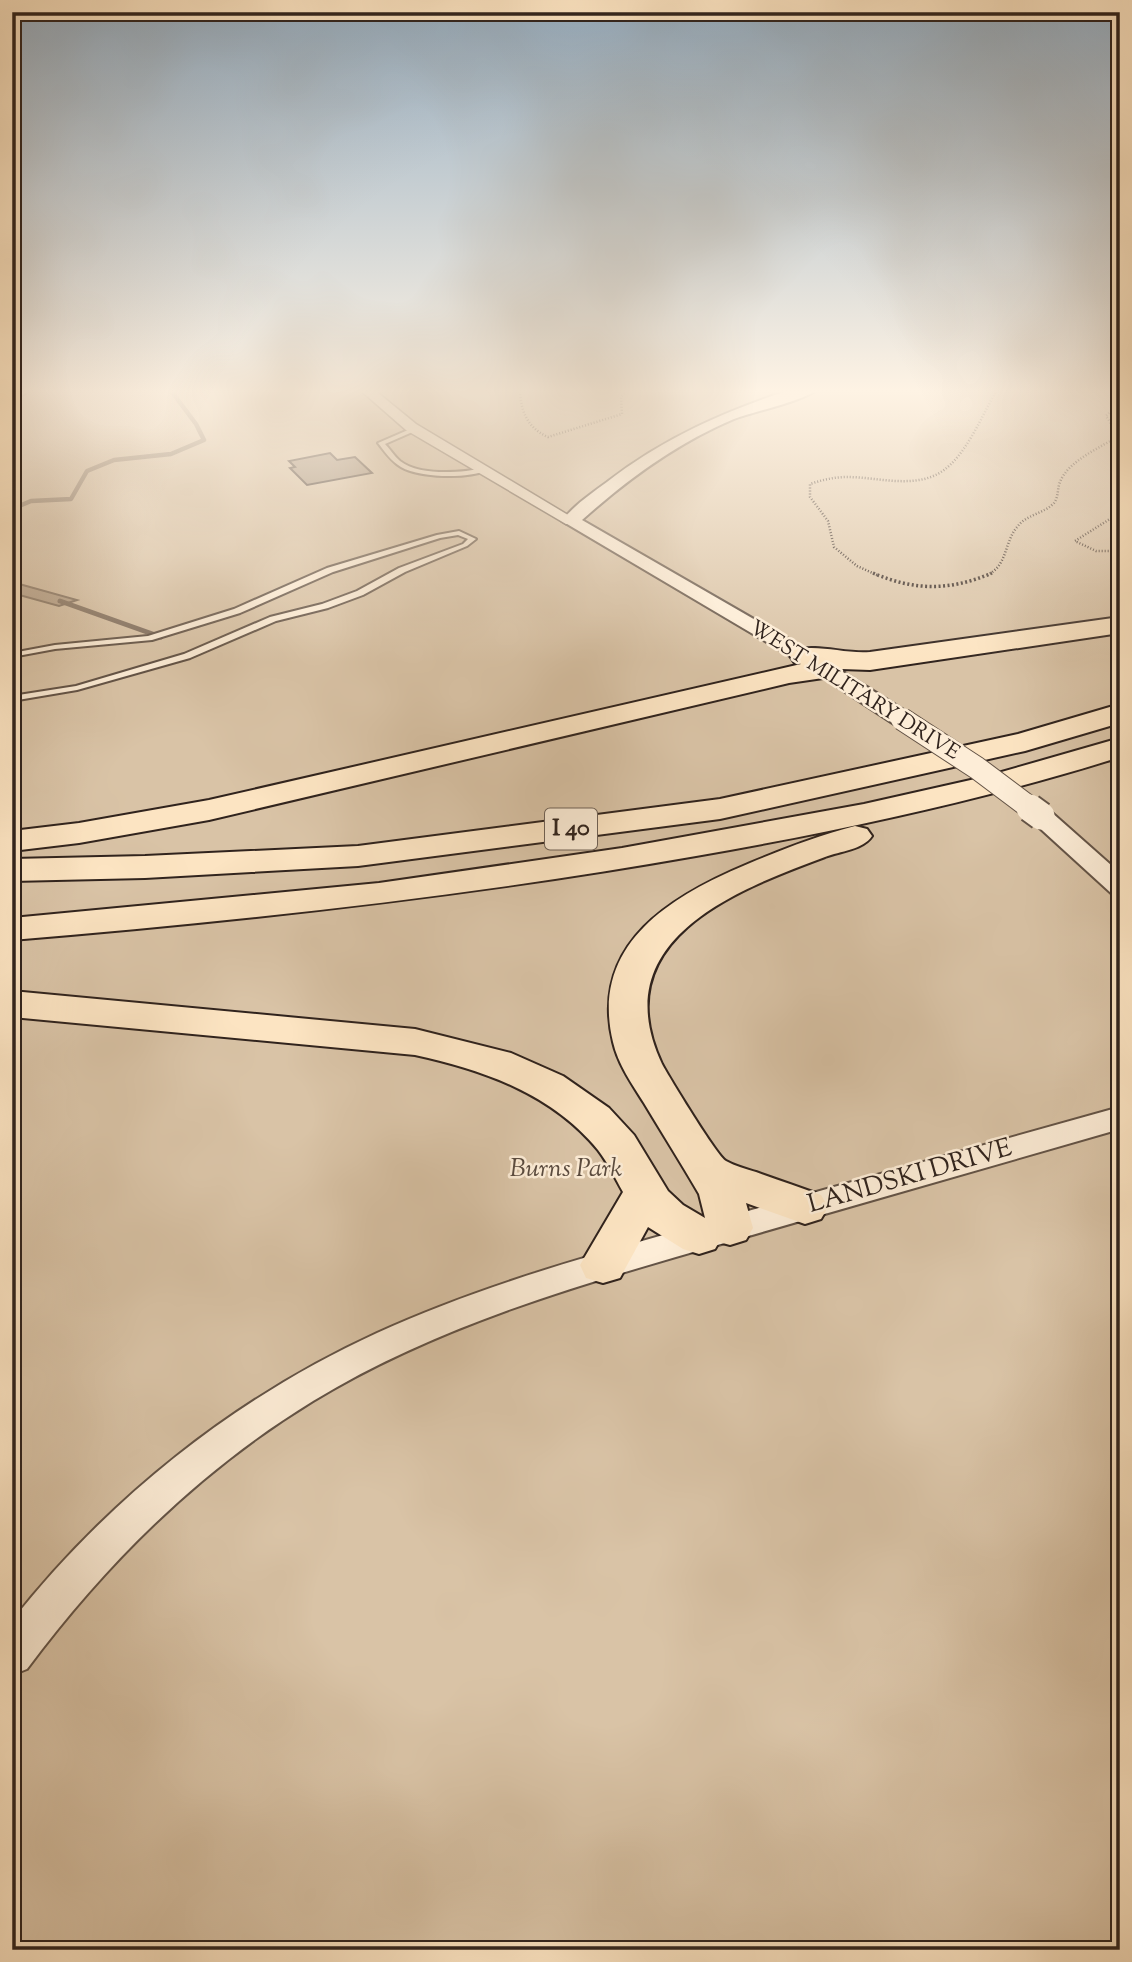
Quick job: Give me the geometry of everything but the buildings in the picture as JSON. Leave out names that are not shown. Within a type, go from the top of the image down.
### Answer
[{"type":"highway","points":[[12,841],[79,833],[209,810],[778,677],[818,664],[870,661],[1120,625]]},
{"type":"highway","points":[[818,664],[849,673],[870,661]]},
{"type":"highway","name":"I 40","points":[[12,870],[158,867],[358,856],[720,809],[999,748],[1120,713]]},
{"type":"highway","name":"I 40","points":[[12,929],[271,907],[494,878],[725,840],[987,787],[1120,747]]},
{"type":"highway","points":[[12,1004],[415,1042],[478,1056],[539,1082],[590,1116],[611,1136],[628,1158],[653,1204],[663,1213],[715,1232],[721,1194],[643,1067],[633,1042],[627,998],[638,961],[652,940],[685,909],[721,888],[813,849],[980,800],[987,787]]},
{"type":"highway","points":[[708,1172],[805,1207]]},
{"type":"highway","points":[[603,1265],[646,1191]]},
{"type":"street","points":[[500,480],[571,521],[619,480]]},
{"type":"street","name":"WEST MILITARY DRIVE","points":[[571,521],[818,664],[977,768],[1041,816],[1120,887]]},
{"type":"street","name":"LANDSKI DRIVE","points":[[12,1655],[89,1563],[151,1502],[219,1446],[284,1400],[349,1363],[426,1328],[603,1265],[1120,1118]]},
{"type":"lane","points":[[12,655],[55,647],[149,638],[237,611],[344,565],[439,536],[459,533],[473,540],[402,570],[360,593],[273,620],[187,656],[77,688],[12,699]]},
{"type":"path","points":[[822,480],[810,484],[810,496],[828,521],[834,547],[843,557],[887,581],[909,585],[964,585],[994,572],[1003,561],[1005,550],[1018,525],[1053,504],[1062,480]]},
{"type":"path","points":[[890,480],[913,482],[929,480]]},
{"type":"path","points":[[1120,496],[1114,517],[1076,541],[1096,551],[1120,551]]},
{"type":"green space","name":"Burns Park","points":[[12,480],[1120,480],[1120,1950],[12,1950]]},
{"type":"shaded area","points":[[12,582],[77,600],[59,606],[12,593]]},
{"type":"waterway","points":[[12,509],[31,501],[71,499],[82,480]]},
{"type":"waterway","points":[[60,601],[161,637]]}]
